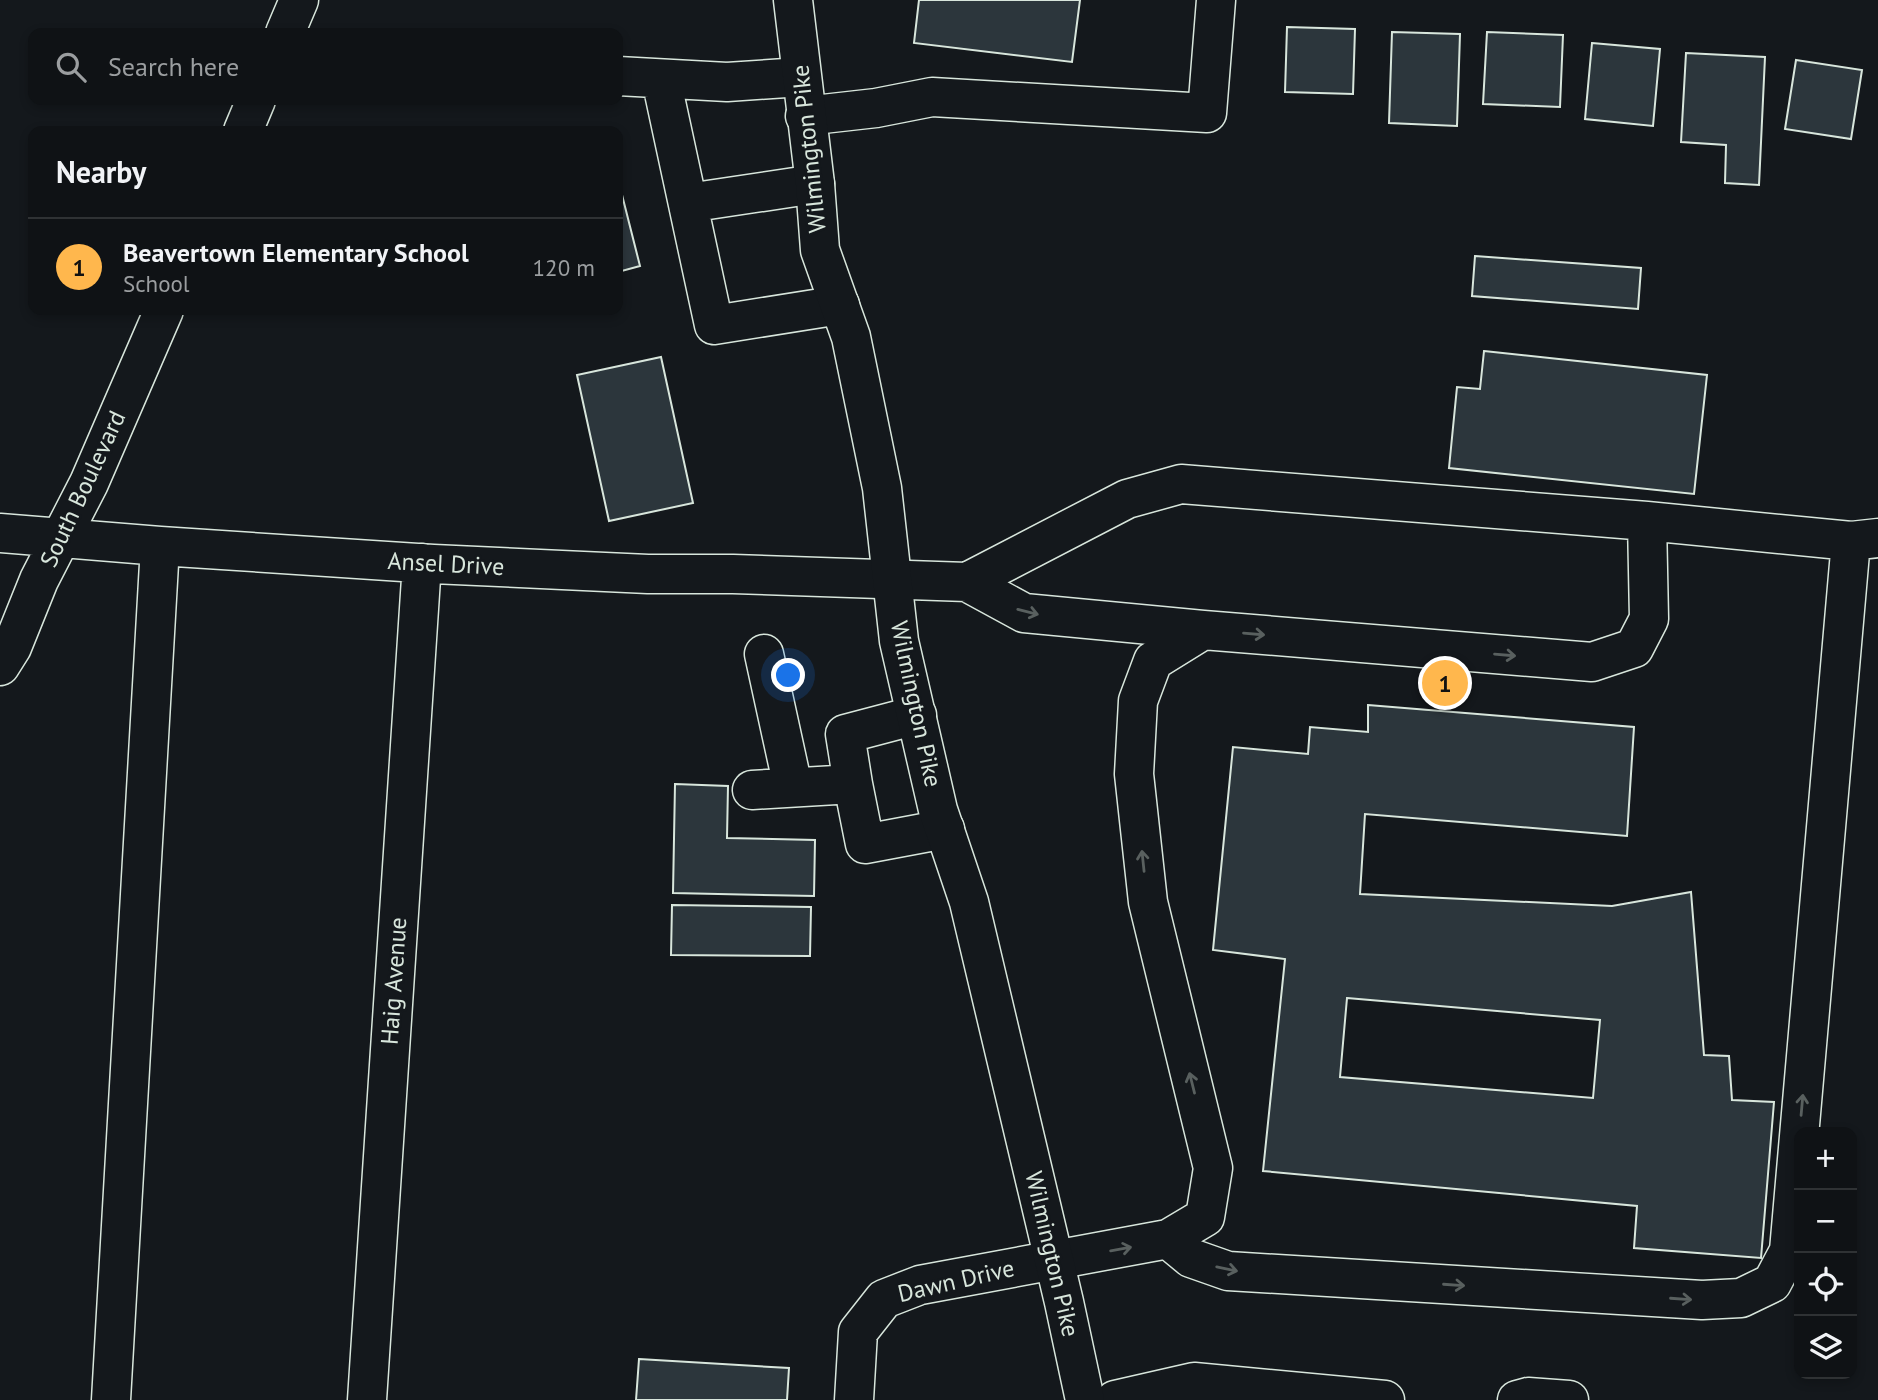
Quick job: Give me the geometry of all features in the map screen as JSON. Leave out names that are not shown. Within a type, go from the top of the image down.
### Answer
[{"type":"street","points":[[287,28],[299,0]]},
{"type":"street","name":"Wilmington Pike","points":[[793,0],[815,184],[820,250],[852,337],[882,488],[899,640],[945,830],[969,902],[1085,1400]]},
{"type":"street","points":[[806,116],[932,97],[1207,113],[1216,0]]},
{"type":"street","points":[[623,76],[727,82],[801,78]]},
{"type":"street","points":[[662,79],[714,325],[840,305]]},
{"type":"street","points":[[245,126],[255,105]]},
{"type":"street","points":[[688,203],[815,184]]},
{"type":"street","name":"South Boulevard","points":[[0,666],[12,647],[39,580],[62,538],[162,315]]},
{"type":"street","points":[[967,582],[1127,499],[1181,484],[1865,540],[1789,1251],[1772,1283],[1741,1298],[1702,1300],[1228,1271],[1191,1258],[1168,1239],[1205,1217],[1213,1168],[1148,902],[1133,774],[1138,701],[1153,661],[1203,630]]},
{"type":"street","points":[[967,582],[1024,613],[1592,662],[1634,648],[1649,619],[1647,521]]},
{"type":"street","name":"Ansel Drive","points":[[0,533],[422,563],[648,574],[967,582]]},
{"type":"street","points":[[111,1400],[160,546]]},
{"type":"street","name":"Haig Avenue","points":[[367,1400],[422,563]]},
{"type":"street","points":[[764,654],[793,787]]},
{"type":"street","points":[[916,715],[845,734],[865,844],[945,830]]},
{"type":"street","points":[[752,790],[853,784]]},
{"type":"street","name":"Dawn Drive","points":[[854,1400],[858,1332],[884,1299],[920,1285],[1168,1239]]},
{"type":"street","points":[[1115,1400],[1194,1382],[1253,1394],[1385,1400]]},
{"type":"street","points":[[1517,1400],[1528,1397],[1569,1400]]},
{"type":"building","points":[[919,0],[1080,0],[1072,62],[914,43]]},
{"type":"building","points":[[1287,27],[1355,29],[1353,94],[1285,92]]},
{"type":"building","points":[[1392,32],[1460,34],[1457,126],[1389,123]]},
{"type":"building","points":[[1487,32],[1563,35],[1560,107],[1483,104]]},
{"type":"building","points":[[1592,43],[1660,49],[1653,126],[1585,119]]},
{"type":"building","points":[[1686,53],[1765,57],[1759,185],[1725,183],[1726,145],[1681,142]]},
{"type":"building","points":[[1796,60],[1862,70],[1851,139],[1785,129]]},
{"type":"building","points":[[623,199],[640,266],[623,271]]},
{"type":"building","points":[[1475,256],[1641,268],[1638,309],[1472,296]]},
{"type":"building","points":[[1484,351],[1707,375],[1694,494],[1449,468],[1457,387],[1480,389]]},
{"type":"building","points":[[661,357],[693,503],[609,521],[577,375]]},
{"type":"building","points":[[1368,705],[1634,727],[1627,836],[1365,814],[1360,894],[1612,906],[1691,892],[1704,1055],[1729,1056],[1732,1100],[1774,1102],[1761,1258],[1634,1248],[1637,1206],[1263,1171],[1285,959],[1213,950],[1233,747],[1308,754],[1310,727],[1368,732]],"holes":[[[1347,998],[1600,1020],[1593,1098],[1340,1077]]]},
{"type":"building","points":[[675,784],[728,786],[727,838],[815,840],[814,896],[673,893]]},
{"type":"building","points":[[672,905],[811,907],[810,956],[671,955]]},
{"type":"building","points":[[639,1359],[789,1368],[787,1400],[636,1400]]},
{"type":"place","name":"Beavertown Elementary School","points":[[1445,683]]}]
